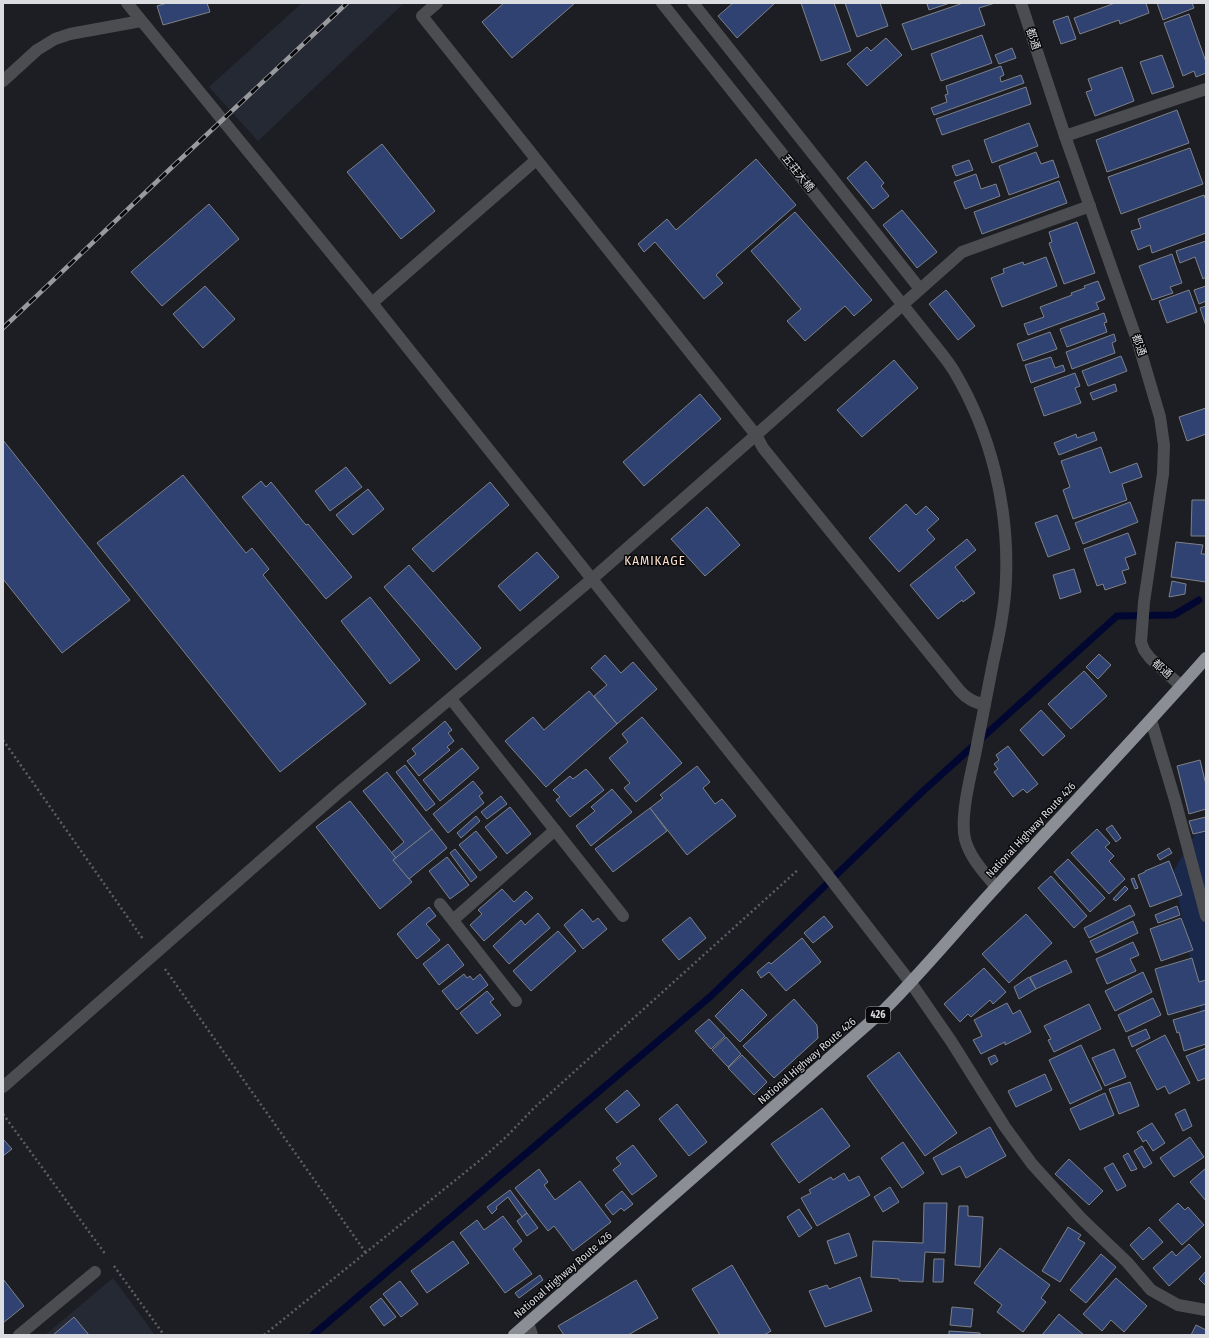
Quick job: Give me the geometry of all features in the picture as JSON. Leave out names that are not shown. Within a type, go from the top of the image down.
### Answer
[{"type":"highway","name":"National Highway Route 426","points":[[514,1335],[885,1009],[911,983],[996,887],[1151,720],[1206,658]]},
{"type":"street","points":[[127,3],[372,303],[816,860],[911,983],[951,1041],[1005,1127],[1032,1164],[1081,1218],[1127,1262],[1151,1290],[1178,1305],[1206,1310]]},
{"type":"street","points":[[437,3],[422,16],[756,436],[763,448],[965,697],[984,709]]},
{"type":"street","name":"五荘大橋","points":[[662,3],[934,344],[953,369],[977,416],[994,467],[1003,519],[1006,549],[1005,586],[1001,619],[965,807],[965,837],[973,858],[996,887]]},
{"type":"street","points":[[693,3],[920,289]]},
{"type":"street","name":"都通","points":[[1021,3],[1144,359],[1160,417],[1164,445],[1163,474],[1144,602],[1141,642],[1144,650],[1154,663],[1181,686]]},
{"type":"street","points":[[3,81],[37,50],[55,39],[70,34],[141,21]]},
{"type":"street","points":[[1066,136],[1206,89]]},
{"type":"street","points":[[372,303],[536,160]]},
{"type":"street","points":[[3,1087],[337,794],[592,579],[756,436],[962,252],[1090,206]]},
{"type":"street","points":[[451,699],[623,916]]},
{"type":"street","points":[[1151,720],[1175,800],[1206,916]]},
{"type":"street","points":[[453,920],[555,830]]},
{"type":"street","points":[[440,904],[516,1001]]},
{"type":"street","points":[[18,1335],[95,1272]]},
{"type":"street","points":[[528,1323],[532,1335]]},
{"type":"path","points":[[3,740],[366,1253]]},
{"type":"path","points":[[264,1335],[495,1147],[540,1103],[816,860]]},
{"type":"path","points":[[3,1114],[109,1259]]},
{"type":"path","points":[[114,1266],[164,1335]]},
{"type":"shaded area","points":[[302,3],[404,3],[258,141],[209,87]]},
{"type":"shaded area","points":[[1206,816],[1206,1039],[1173,872]]},
{"type":"shaded area","points":[[113,1278],[155,1335],[45,1335]]},
{"type":"building","points":[[167,3],[207,3],[210,12],[163,25],[157,6]]},
{"type":"building","points":[[504,3],[575,3],[512,58],[482,22]]},
{"type":"building","points":[[733,3],[775,3],[737,38],[718,16]]},
{"type":"building","points":[[801,3],[834,3],[851,51],[821,61]]},
{"type":"building","points":[[845,3],[880,3],[888,26],[857,37]]},
{"type":"building","points":[[950,3],[929,10],[927,4]]},
{"type":"building","points":[[963,3],[995,3],[979,8],[985,25],[912,50],[902,24]]},
{"type":"building","points":[[1115,3],[1146,3],[1149,13],[1120,24],[1119,20],[1080,34],[1074,18]]},
{"type":"building","points":[[1157,3],[1192,3],[1194,8],[1163,20]]},
{"type":"building","points":[[1189,14],[1206,62],[1206,73],[1196,77],[1194,71],[1183,76],[1164,23]]},
{"type":"building","points":[[1068,16],[1076,39],[1061,44],[1053,21]]},
{"type":"building","points":[[982,35],[992,63],[941,81],[931,54]]},
{"type":"building","points":[[886,38],[902,55],[867,86],[847,64],[867,47],[871,51]]},
{"type":"building","points":[[1012,48],[1016,58],[999,64],[995,55]]},
{"type":"building","points":[[1162,55],[1174,87],[1152,94],[1140,62]]},
{"type":"building","points":[[1001,66],[1004,75],[1000,77],[1001,82],[1021,75],[1024,83],[934,115],[931,108],[947,102],[945,95],[948,94],[946,86]]},
{"type":"building","points":[[1122,67],[1134,101],[1095,116],[1086,92],[1092,90],[1088,79]]},
{"type":"building","points":[[1026,87],[1031,104],[942,135],[936,119]]},
{"type":"building","points":[[1177,110],[1189,143],[1107,172],[1096,140]]},
{"type":"building","points":[[1029,123],[1038,146],[992,163],[984,140]]},
{"type":"building","points":[[382,144],[435,211],[401,239],[347,172]]},
{"type":"building","points":[[1190,148],[1203,184],[1121,214],[1108,177]]},
{"type":"building","points":[[1036,152],[1041,164],[1053,160],[1059,177],[1009,195],[999,166]]},
{"type":"building","points":[[756,159],[796,205],[716,275],[723,283],[704,299],[655,242],[644,252],[638,244],[667,219],[676,230]]},
{"type":"building","points":[[969,160],[973,170],[956,176],[952,166]]},
{"type":"building","points":[[866,161],[884,183],[881,186],[889,196],[873,209],[847,178]]},
{"type":"building","points":[[976,174],[981,189],[996,184],[1000,196],[965,209],[954,182]]},
{"type":"building","points":[[1059,181],[1067,203],[982,234],[974,212]]},
{"type":"building","points":[[1204,195],[1206,201],[1206,233],[1152,253],[1150,245],[1138,250],[1131,231],[1141,228],[1138,219]]},
{"type":"building","points":[[209,204],[239,239],[162,306],[131,272]]},
{"type":"building","points":[[902,210],[937,252],[917,268],[883,225]]},
{"type":"building","points":[[795,212],[872,300],[854,316],[845,306],[805,341],[787,321],[801,309],[751,251]]},
{"type":"building","points":[[1077,222],[1095,273],[1064,284],[1049,243],[1052,242],[1049,232]]},
{"type":"building","points":[[1206,241],[1206,277],[1203,279],[1195,257],[1180,263],[1176,251]]},
{"type":"building","points":[[1172,254],[1182,283],[1170,287],[1173,293],[1152,300],[1139,266]]},
{"type":"building","points":[[1046,257],[1057,286],[1002,307],[991,278],[1004,273],[1003,269],[1023,262],[1024,265]]},
{"type":"building","points":[[1098,281],[1105,299],[1096,303],[1099,309],[1028,335],[1024,324],[1044,317],[1040,307],[1072,295],[1071,293],[1085,288],[1084,286]]},
{"type":"building","points":[[205,286],[235,319],[203,348],[173,314]]},
{"type":"building","points":[[1206,286],[1206,301],[1199,304],[1194,290]]},
{"type":"building","points":[[946,290],[975,326],[958,340],[929,304]]},
{"type":"building","points":[[1189,290],[1197,312],[1167,323],[1159,301]]},
{"type":"building","points":[[1206,306],[1206,326],[1200,308]]},
{"type":"building","points":[[1104,313],[1107,322],[1104,323],[1107,332],[1067,347],[1060,329]]},
{"type":"building","points":[[1050,332],[1057,349],[1023,361],[1017,344]]},
{"type":"building","points":[[1114,334],[1116,341],[1112,343],[1115,353],[1072,369],[1066,352]]},
{"type":"building","points":[[1121,356],[1127,371],[1088,386],[1082,371]]},
{"type":"building","points":[[1051,357],[1055,368],[1063,365],[1065,371],[1031,383],[1025,365]]},
{"type":"building","points":[[894,360],[918,388],[862,437],[837,410]]},
{"type":"building","points":[[1075,373],[1080,386],[1075,388],[1081,403],[1044,416],[1034,388]]},
{"type":"building","points":[[1115,384],[1117,391],[1093,400],[1090,393]]},
{"type":"building","points":[[700,394],[721,419],[644,486],[623,462]]},
{"type":"building","points":[[1206,408],[1206,434],[1187,441],[1179,417]]},
{"type":"building","points":[[1094,432],[1097,440],[1059,455],[1054,443],[1076,434],[1077,438]]},
{"type":"building","points":[[3,440],[130,600],[62,653],[3,579]]},
{"type":"building","points":[[1101,447],[1110,473],[1137,463],[1142,477],[1122,484],[1127,500],[1073,519],[1063,490],[1070,487],[1061,461]]},
{"type":"building","points":[[346,467],[362,487],[330,511],[315,491]]},
{"type":"building","points":[[183,475],[246,553],[252,548],[269,569],[263,575],[366,704],[280,772],[97,543]]},
{"type":"building","points":[[261,481],[266,487],[271,482],[306,525],[308,524],[352,577],[326,599],[242,497]]},
{"type":"building","points":[[490,482],[509,505],[433,572],[412,549]]},
{"type":"building","points":[[368,489],[384,509],[353,535],[336,515]]},
{"type":"building","points":[[1192,500],[1206,500],[1206,536],[1191,536]]},
{"type":"building","points":[[1130,502],[1138,522],[1083,544],[1075,523]]},
{"type":"building","points":[[906,504],[916,515],[926,506],[939,519],[927,530],[935,539],[899,572],[869,538]]},
{"type":"building","points":[[707,507],[740,545],[705,576],[671,539]]},
{"type":"building","points":[[1057,515],[1070,549],[1048,557],[1035,523]]},
{"type":"building","points":[[1128,533],[1136,554],[1125,558],[1129,569],[1122,571],[1126,583],[1105,590],[1103,584],[1097,586],[1084,549]]},
{"type":"building","points":[[967,539],[976,550],[955,567],[975,593],[963,602],[962,600],[938,619],[910,585]]},
{"type":"building","points":[[1176,542],[1203,545],[1201,554],[1206,554],[1206,582],[1171,577]]},
{"type":"building","points":[[537,552],[559,577],[520,611],[498,586]]},
{"type":"building","points":[[409,565],[481,648],[456,670],[384,587]]},
{"type":"building","points":[[1074,569],[1081,592],[1060,599],[1053,575]]},
{"type":"building","points":[[1172,581],[1186,584],[1185,594],[1169,597]]},
{"type":"building","points":[[370,597],[420,660],[390,684],[341,621]]},
{"type":"building","points":[[1099,654],[1111,665],[1098,679],[1086,667]]},
{"type":"building","points":[[605,655],[621,673],[633,662],[657,689],[617,724],[594,696],[607,685],[591,668]]},
{"type":"building","points":[[1084,671],[1107,696],[1071,729],[1048,704]]},
{"type":"building","points":[[589,691],[617,724],[546,787],[505,741],[533,717],[544,730]]},
{"type":"building","points":[[1041,710],[1065,736],[1043,756],[1020,730]]},
{"type":"building","points":[[642,717],[682,763],[636,802],[624,788],[630,783],[609,758],[628,742],[622,734]]},
{"type":"building","points":[[445,721],[452,730],[448,733],[454,741],[447,747],[450,750],[419,776],[407,761],[416,754],[412,749]]},
{"type":"building","points":[[1008,746],[1038,784],[1027,793],[1023,789],[1013,797],[994,772],[998,769],[994,764],[999,760],[996,755]]},
{"type":"building","points":[[462,748],[479,768],[440,801],[423,780]]},
{"type":"building","points":[[1200,760],[1206,785],[1206,809],[1189,814],[1177,766]]},
{"type":"building","points":[[405,765],[435,804],[426,811],[396,772]]},
{"type":"building","points":[[697,766],[710,782],[703,788],[715,804],[722,799],[736,816],[687,855],[650,808],[663,798],[660,795]]},
{"type":"building","points":[[586,769],[604,790],[570,817],[556,800],[560,797],[553,790],[570,776],[573,779]]},
{"type":"building","points":[[387,772],[432,829],[396,858],[391,853],[404,842],[363,791]]},
{"type":"building","points":[[473,781],[483,793],[479,796],[484,803],[448,833],[433,814]]},
{"type":"building","points":[[612,789],[632,812],[591,846],[576,826],[595,811],[591,807]]},
{"type":"building","points":[[501,796],[507,804],[487,819],[481,812]]},
{"type":"building","points":[[350,801],[396,858],[393,860],[412,882],[380,909],[316,827]]},
{"type":"building","points":[[510,807],[531,834],[507,854],[485,827]]},
{"type":"building","points":[[650,808],[667,831],[613,872],[595,849]]},
{"type":"building","points":[[476,816],[480,821],[461,838],[457,833]]},
{"type":"building","points":[[1206,817],[1206,831],[1193,834],[1189,821]]},
{"type":"building","points":[[1112,825],[1121,838],[1116,842],[1106,829]]},
{"type":"building","points":[[432,829],[447,848],[409,879],[393,860]]},
{"type":"building","points":[[1097,829],[1110,843],[1105,847],[1114,856],[1109,861],[1125,879],[1109,894],[1071,853]]},
{"type":"building","points":[[476,831],[497,857],[480,871],[459,845]]},
{"type":"building","points":[[1169,848],[1172,853],[1160,860],[1157,855]]},
{"type":"building","points":[[455,849],[477,877],[471,882],[450,853]]},
{"type":"building","points":[[447,857],[469,885],[450,899],[429,871]]},
{"type":"building","points":[[1068,859],[1105,898],[1090,912],[1054,872]]},
{"type":"building","points":[[1169,861],[1182,895],[1150,907],[1138,875]]},
{"type":"building","points":[[1051,876],[1087,916],[1074,928],[1038,888]]},
{"type":"building","points":[[1134,878],[1138,888],[1135,889],[1131,879]]},
{"type":"building","points":[[1125,886],[1128,889],[1116,901],[1113,899]]},
{"type":"building","points":[[502,889],[514,902],[526,891],[533,898],[484,941],[470,925],[482,914],[478,910]]},
{"type":"building","points":[[1130,905],[1135,915],[1089,938],[1084,928]]},
{"type":"building","points":[[1177,906],[1180,915],[1158,923],[1155,915]]},
{"type":"building","points":[[429,907],[436,916],[426,924],[440,940],[417,959],[397,934]]},
{"type":"building","points":[[582,909],[593,922],[598,918],[607,929],[583,949],[564,925]]},
{"type":"building","points":[[538,913],[550,928],[509,964],[493,946],[521,920],[525,925]]},
{"type":"building","points":[[1026,914],[1052,943],[1009,983],[982,954]]},
{"type":"building","points":[[824,916],[833,927],[813,943],[804,933]]},
{"type":"building","points":[[690,917],[706,938],[679,960],[662,940]]},
{"type":"building","points":[[1181,918],[1193,950],[1161,961],[1150,929]]},
{"type":"building","points":[[1133,921],[1138,933],[1096,953],[1090,941]]},
{"type":"building","points":[[558,931],[576,951],[531,991],[513,971]]},
{"type":"building","points":[[802,938],[821,962],[786,991],[769,972],[761,978],[757,972],[769,962],[771,964]]},
{"type":"building","points":[[1133,942],[1139,955],[1130,959],[1136,971],[1107,984],[1096,959]]},
{"type":"building","points":[[448,944],[464,965],[439,985],[423,964]]},
{"type":"building","points":[[1192,958],[1199,982],[1206,980],[1206,1004],[1168,1015],[1155,969]]},
{"type":"building","points":[[1066,960],[1072,972],[1036,989],[1030,977]]},
{"type":"building","points":[[984,968],[1006,992],[993,1004],[990,1000],[971,1017],[968,1014],[960,1022],[944,1004]]},
{"type":"building","points":[[1143,972],[1152,992],[1115,1011],[1105,991]]},
{"type":"building","points":[[464,974],[467,978],[470,976],[473,980],[480,974],[488,985],[457,1010],[442,991]]},
{"type":"building","points":[[1029,977],[1036,989],[1019,999],[1014,987]]},
{"type":"building","points":[[742,989],[767,1015],[740,1042],[715,1016]]},
{"type":"building","points":[[487,991],[494,999],[490,1002],[501,1015],[477,1034],[460,1013]]},
{"type":"building","points":[[1153,998],[1161,1015],[1126,1032],[1118,1015]]},
{"type":"building","points":[[794,999],[817,1025],[818,1038],[774,1078],[743,1046]]},
{"type":"building","points":[[1007,1003],[1013,1014],[1020,1010],[1031,1032],[1005,1045],[1005,1042],[981,1054],[973,1040],[982,1036],[974,1020]]},
{"type":"building","points":[[1089,1004],[1101,1029],[1054,1052],[1048,1040],[1051,1039],[1044,1026]]},
{"type":"building","points":[[1206,1010],[1206,1044],[1184,1051],[1179,1032],[1177,1033],[1173,1020]]},
{"type":"building","points":[[709,1019],[725,1036],[711,1049],[695,1031]]},
{"type":"building","points":[[1146,1029],[1150,1038],[1132,1047],[1128,1037]]},
{"type":"building","points":[[1165,1035],[1190,1083],[1169,1094],[1165,1086],[1157,1090],[1136,1050]]},
{"type":"building","points":[[726,1037],[741,1054],[728,1067],[712,1050]]},
{"type":"building","points":[[1081,1045],[1102,1089],[1070,1104],[1049,1060]]},
{"type":"building","points":[[1206,1048],[1206,1078],[1198,1081],[1186,1056]]},
{"type":"building","points":[[1114,1049],[1126,1077],[1105,1086],[1092,1058]]},
{"type":"building","points":[[899,1052],[957,1133],[925,1156],[867,1076]]},
{"type":"building","points":[[742,1055],[767,1082],[754,1095],[728,1068]]},
{"type":"building","points":[[995,1055],[998,1061],[991,1065],[988,1058]]},
{"type":"building","points":[[1045,1074],[1052,1090],[1016,1107],[1008,1091]]},
{"type":"building","points":[[1130,1082],[1139,1106],[1119,1114],[1109,1089]]},
{"type":"building","points":[[627,1090],[640,1105],[617,1123],[605,1109]]},
{"type":"building","points":[[1105,1093],[1114,1115],[1080,1130],[1070,1109]]},
{"type":"building","points":[[677,1104],[707,1142],[689,1156],[659,1119]]},
{"type":"building","points":[[822,1108],[850,1146],[799,1183],[771,1144]]},
{"type":"building","points":[[1185,1109],[1192,1126],[1183,1131],[1175,1114]]},
{"type":"building","points":[[1152,1123],[1165,1143],[1153,1151],[1146,1140],[1143,1142],[1137,1132]]},
{"type":"building","points":[[990,1127],[1006,1156],[966,1178],[960,1166],[942,1175],[933,1158]]},
{"type":"building","points":[[1190,1137],[1204,1157],[1174,1177],[1160,1158]]},
{"type":"building","points":[[3,1139],[12,1149],[3,1156]]},
{"type":"building","points":[[903,1142],[924,1173],[902,1188],[881,1158]]},
{"type":"building","points":[[633,1145],[657,1176],[632,1195],[613,1170],[621,1164],[616,1158]]},
{"type":"building","points":[[1142,1146],[1152,1163],[1144,1168],[1134,1151]]},
{"type":"building","points":[[1128,1153],[1137,1169],[1131,1171],[1123,1156]]},
{"type":"building","points":[[1069,1159],[1103,1191],[1089,1205],[1055,1174]]},
{"type":"building","points":[[1113,1163],[1126,1186],[1117,1191],[1104,1168]]},
{"type":"building","points":[[1206,1168],[1206,1201],[1190,1182]]},
{"type":"building","points":[[539,1169],[548,1182],[544,1185],[555,1200],[580,1181],[611,1222],[573,1251],[554,1226],[548,1231],[515,1188]]},
{"type":"building","points":[[844,1173],[849,1181],[859,1176],[870,1195],[817,1226],[801,1198],[811,1193],[809,1190],[831,1177],[833,1180]]},
{"type":"building","points":[[890,1187],[899,1202],[883,1212],[874,1197]]},
{"type":"building","points":[[510,1190],[527,1213],[522,1217],[508,1197],[496,1207],[497,1209],[492,1214],[487,1207]]},
{"type":"building","points":[[622,1191],[633,1204],[624,1211],[621,1208],[613,1215],[605,1205]]},
{"type":"building","points":[[924,1203],[947,1203],[945,1253],[925,1252],[923,1282],[899,1281],[899,1279],[871,1277],[873,1241],[923,1243]]},
{"type":"building","points":[[1178,1203],[1185,1210],[1188,1207],[1204,1225],[1182,1245],[1159,1220]]},
{"type":"building","points":[[959,1206],[968,1206],[968,1216],[983,1217],[980,1267],[955,1265]]},
{"type":"building","points":[[799,1209],[812,1228],[799,1237],[787,1217]]},
{"type":"building","points":[[527,1213],[538,1228],[527,1236],[517,1221]]},
{"type":"building","points":[[503,1216],[522,1241],[513,1249],[532,1274],[505,1293],[460,1233],[477,1220],[484,1230]]},
{"type":"building","points":[[1068,1227],[1081,1235],[1078,1239],[1085,1243],[1060,1282],[1042,1271]]},
{"type":"building","points":[[1149,1227],[1163,1242],[1143,1260],[1130,1245]]},
{"type":"building","points":[[849,1233],[857,1256],[835,1264],[827,1241]]},
{"type":"building","points":[[453,1241],[469,1263],[427,1293],[411,1271]]},
{"type":"building","points":[[1189,1244],[1201,1257],[1169,1286],[1153,1268],[1172,1251],[1176,1256]]},
{"type":"building","points":[[1000,1248],[1050,1285],[1041,1298],[1046,1302],[1023,1332],[997,1312],[1002,1305],[974,1283]]},
{"type":"building","points":[[1101,1254],[1116,1267],[1086,1303],[1070,1290]]},
{"type":"building","points":[[934,1259],[944,1259],[943,1282],[933,1282]]},
{"type":"building","points":[[732,1265],[771,1331],[764,1335],[720,1335],[692,1289]]},
{"type":"building","points":[[1206,1271],[1206,1286],[1199,1279]]},
{"type":"building","points":[[540,1275],[543,1280],[519,1298],[515,1293]]},
{"type":"building","points":[[860,1277],[872,1311],[825,1327],[809,1291],[827,1285],[829,1289]]},
{"type":"building","points":[[1116,1278],[1147,1306],[1124,1332],[1111,1320],[1102,1331],[1083,1314]]},
{"type":"building","points":[[3,1279],[24,1306],[3,1323]]},
{"type":"building","points":[[636,1280],[658,1318],[628,1335],[564,1335],[558,1326]]},
{"type":"building","points":[[400,1281],[418,1304],[401,1317],[383,1294]]},
{"type":"building","points":[[381,1298],[396,1317],[384,1326],[370,1307]]},
{"type":"building","points":[[952,1307],[973,1309],[971,1327],[950,1325]]},
{"type":"building","points":[[1059,1314],[1084,1335],[1042,1335]]},
{"type":"building","points":[[74,1317],[89,1335],[53,1335]]},
{"type":"building","points":[[1196,1325],[1206,1330],[1206,1335],[1191,1335]]},
{"type":"building","points":[[949,1331],[980,1333],[980,1335],[949,1335]]},
{"type":"waterway","points":[[313,1335],[711,996],[921,793],[1117,616],[1174,615],[1199,600]]},
{"type":"railway","points":[[3,328],[347,3]]},
{"type":"district","name":"KAMIKAGE","points":[[655,560]]}]
